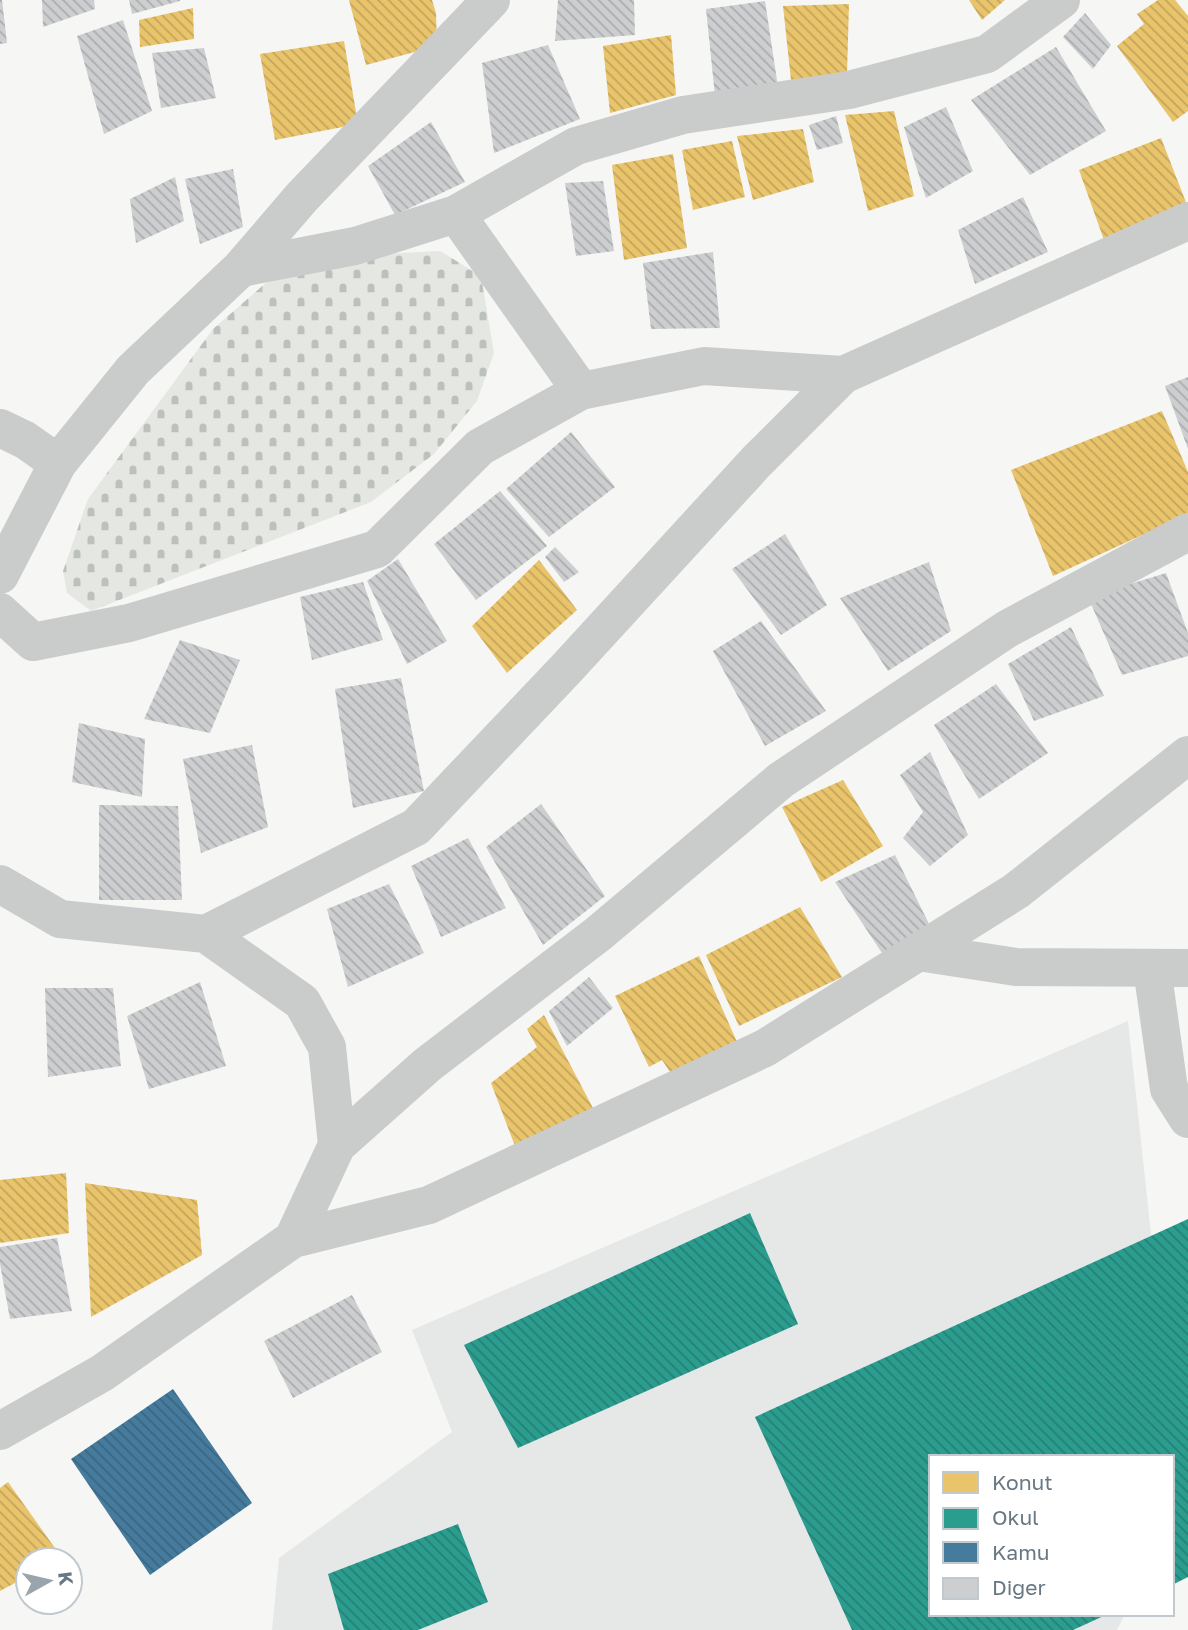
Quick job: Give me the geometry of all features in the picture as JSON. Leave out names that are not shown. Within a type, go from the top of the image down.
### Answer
[{"type":"street","points":[[0,575],[58,463],[133,370],[241,268],[302,197],[491,0]]},
{"type":"street","points":[[241,268],[355,246],[456,214],[576,146],[683,115],[849,90],[987,54],[1061,0]]},
{"type":"street","points":[[456,214],[581,391]]},
{"type":"street","points":[[206,934],[416,827],[756,462],[843,374],[1188,221]]},
{"type":"street","points":[[0,612],[33,642],[130,623],[377,549],[480,447],[581,391],[704,366],[843,374]]},
{"type":"street","points":[[0,428],[25,440],[58,463]]},
{"type":"street","points":[[293,1239],[337,1145],[427,1065],[598,933],[781,780],[1007,629],[1188,532]]},
{"type":"street","points":[[0,1431],[102,1373],[293,1239],[429,1205],[765,1048],[1016,891],[1188,755]]},
{"type":"street","points":[[0,884],[60,919],[206,934],[302,1002],[327,1048],[337,1145]]},
{"type":"street","points":[[918,952],[1016,967],[1170,968],[1169,1089],[1188,1119]]},
{"type":"shaded area","points":[[1128,1021],[1159,1308],[934,1455],[929,1455],[929,1616],[1124,1616],[1117,1630],[272,1630],[279,1558],[452,1432],[412,1330]]},
{"type":"green space","points":[[440,251],[481,276],[494,353],[477,401],[434,454],[371,502],[91,611],[67,593],[63,571],[88,499],[213,329],[268,281],[382,254]]},
{"type":"building: Konut","points":[[349,0],[432,0],[436,13],[437,46],[366,65]]},
{"type":"building: Konut","points":[[969,0],[1005,0],[982,20]]},
{"type":"building: Konut","points":[[1158,0],[1175,0],[1188,16],[1188,111],[1173,122],[1117,46],[1144,24],[1137,14]]},
{"type":"building: Konut","points":[[849,4],[847,74],[791,80],[783,6]]},
{"type":"building: Konut","points":[[193,8],[194,39],[140,47],[139,20]]},
{"type":"building: Konut","points":[[671,35],[676,95],[610,113],[603,46]]},
{"type":"building: Konut","points":[[344,41],[358,124],[275,140],[260,54]]},
{"type":"building: Konut","points":[[894,111],[914,196],[868,211],[845,115]]},
{"type":"building: Konut","points":[[803,129],[814,182],[753,200],[737,136]]},
{"type":"building: Konut","points":[[1161,138],[1187,205],[1104,240],[1079,170]]},
{"type":"building: Konut","points":[[732,141],[745,197],[693,210],[682,150]]},
{"type":"building: Konut","points":[[673,154],[687,248],[624,260],[612,165]]},
{"type":"building: Konut","points":[[1162,411],[1188,472],[1188,514],[1053,576],[1011,470]]},
{"type":"building: Konut","points":[[539,560],[577,610],[507,673],[472,626]]},
{"type":"building: Konut","points":[[843,780],[883,846],[821,882],[782,807]]},
{"type":"building: Konut","points":[[800,907],[842,977],[739,1026],[706,955]]},
{"type":"building: Konut","points":[[699,956],[737,1042],[672,1075],[662,1060],[649,1067],[615,996]]},
{"type":"building: Konut","points":[[544,1015],[594,1110],[515,1146],[491,1083],[537,1047],[527,1029]]},
{"type":"building: Konut","points":[[66,1173],[69,1233],[0,1243],[0,1180]]},
{"type":"building: Konut","points":[[85,1183],[197,1200],[202,1255],[91,1317]]},
{"type":"building: Konut","points":[[8,1482],[53,1546],[14,1546],[14,1584],[0,1591],[0,1488]]},
{"type":"building: Okul","points":[[750,1213],[798,1324],[518,1448],[464,1345]]},
{"type":"building: Okul","points":[[1188,1219],[1188,1577],[1174,1584],[1174,1455],[929,1455],[929,1616],[1104,1616],[1073,1630],[852,1630],[755,1417]]},
{"type":"building: Okul","points":[[458,1524],[488,1602],[418,1630],[344,1630],[328,1574]]},
{"type":"building: Kamu","points":[[173,1389],[252,1503],[150,1575],[71,1459]]},
{"type":"building: Diğer","points":[[0,0],[7,43],[0,44]]},
{"type":"building: Diğer","points":[[42,0],[94,0],[95,9],[43,27]]},
{"type":"building: Diğer","points":[[129,0],[180,0],[180,1],[132,14]]},
{"type":"building: Diğer","points":[[558,0],[634,0],[635,35],[555,41]]},
{"type":"building: Diğer","points":[[765,1],[778,87],[715,96],[706,9]]},
{"type":"building: Diğer","points":[[1085,13],[1111,45],[1093,69],[1063,37]]},
{"type":"building: Diğer","points":[[123,20],[152,111],[104,134],[77,36]]},
{"type":"building: Diğer","points":[[548,45],[580,119],[494,153],[482,63]]},
{"type":"building: Diğer","points":[[1056,47],[1106,131],[1030,175],[971,100]]},
{"type":"building: Diğer","points":[[204,48],[216,98],[161,108],[152,53]]},
{"type":"building: Diğer","points":[[946,107],[973,171],[926,198],[904,127]]},
{"type":"building: Diğer","points":[[836,116],[843,143],[817,150],[809,125]]},
{"type":"building: Diğer","points":[[431,122],[465,182],[395,215],[368,166]]},
{"type":"building: Diğer","points":[[233,169],[243,227],[200,244],[185,179]]},
{"type":"building: Diğer","points":[[175,177],[184,221],[136,243],[130,199]]},
{"type":"building: Diğer","points":[[603,181],[614,251],[576,256],[565,183]]},
{"type":"building: Diğer","points":[[1023,197],[1048,252],[975,284],[958,230]]},
{"type":"building: Diğer","points":[[713,252],[720,328],[651,329],[643,263]]},
{"type":"building: Diğer","points":[[1188,377],[1188,449],[1165,386]]},
{"type":"building: Diğer","points":[[571,432],[615,487],[549,537],[506,489]]},
{"type":"building: Diğer","points":[[500,491],[547,546],[476,600],[434,544]]},
{"type":"building: Diğer","points":[[785,534],[827,605],[781,635],[732,569]]},
{"type":"building: Diğer","points":[[555,547],[579,572],[564,582],[545,557]]},
{"type":"building: Diğer","points":[[398,559],[447,641],[407,664],[367,581]]},
{"type":"building: Diğer","points":[[929,562],[951,631],[888,671],[840,598]]},
{"type":"building: Diğer","points":[[1166,573],[1188,633],[1188,656],[1122,675],[1088,597]]},
{"type":"building: Diğer","points":[[363,582],[383,640],[312,660],[300,597]]},
{"type":"building: Diğer","points":[[761,621],[826,711],[765,746],[713,651]]},
{"type":"building: Diğer","points":[[1071,627],[1104,696],[1034,721],[1008,664]]},
{"type":"building: Diğer","points":[[180,640],[240,660],[210,733],[144,719]]},
{"type":"building: Diğer","points":[[401,678],[424,791],[353,808],[335,689]]},
{"type":"building: Diğer","points":[[996,684],[1048,753],[979,799],[934,725]]},
{"type":"building: Diğer","points":[[79,723],[145,739],[142,797],[72,782]]},
{"type":"building: Diğer","points":[[252,745],[268,827],[201,853],[183,759]]},
{"type":"building: Diğer","points":[[930,752],[968,835],[930,866],[903,838],[923,812],[900,775]]},
{"type":"building: Diğer","points":[[541,804],[605,896],[543,945],[486,847]]},
{"type":"building: Diğer","points":[[99,805],[178,806],[182,900],[99,900]]},
{"type":"building: Diğer","points":[[468,838],[506,908],[441,937],[411,866]]},
{"type":"building: Diğer","points":[[895,855],[931,928],[884,956],[835,882]]},
{"type":"building: Diğer","points":[[389,884],[424,953],[348,987],[327,909]]},
{"type":"building: Diğer","points":[[589,977],[613,1008],[567,1046],[549,1011]]},
{"type":"building: Diğer","points":[[200,982],[226,1066],[149,1089],[127,1016]]},
{"type":"building: Diğer","points":[[45,988],[113,988],[121,1066],[48,1077]]},
{"type":"building: Diğer","points":[[57,1238],[72,1311],[10,1319],[0,1264],[0,1247]]},
{"type":"building: Diğer","points":[[352,1295],[382,1352],[293,1398],[264,1341]]}]
